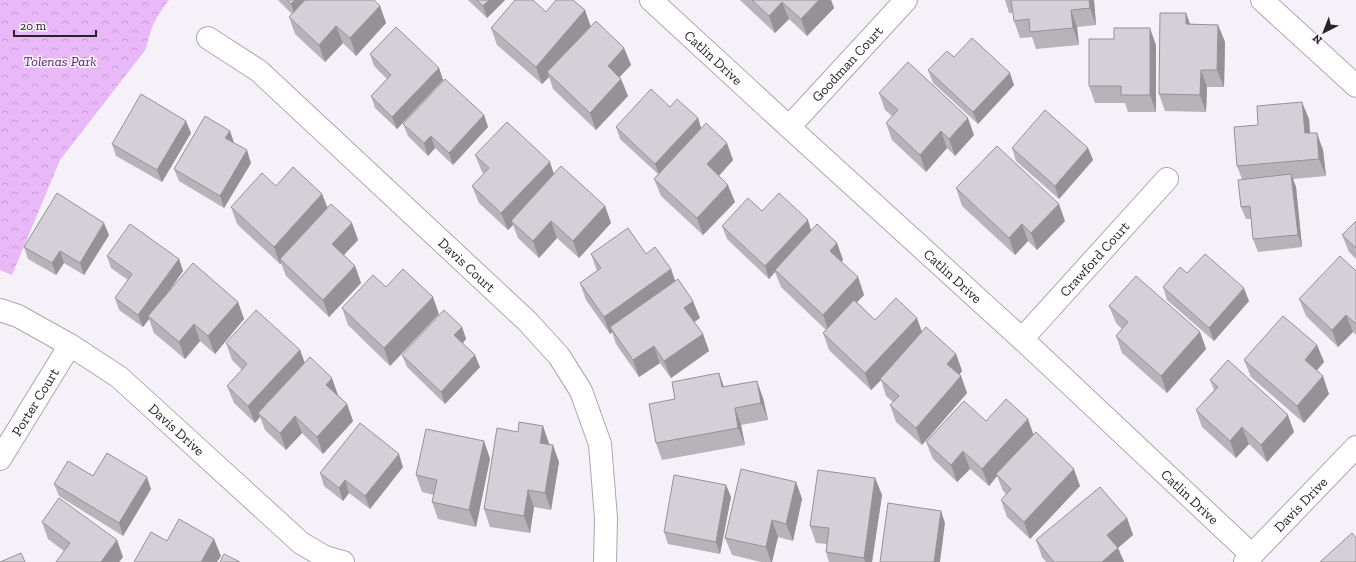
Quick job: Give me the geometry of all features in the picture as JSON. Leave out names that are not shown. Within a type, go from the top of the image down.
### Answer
[{"type":"street","name":"Catlin Drive","points":[[651,0],[1022,338],[1248,559]]},
{"type":"street","name":"Goodman Court","points":[[789,127],[906,0]]},
{"type":"street","points":[[1262,0],[1356,86]]},
{"type":"street","name":"Davis Court","points":[[208,38],[259,71],[527,321],[559,356],[582,391],[600,444],[606,518],[605,562]]},
{"type":"street","name":"Crawford Court","points":[[1022,338],[1167,179]]},
{"type":"street","name":"Davis Drive","points":[[0,310],[18,316],[70,345],[119,377],[301,543],[325,557],[343,562]]},
{"type":"street","name":"Porter Court","points":[[0,460],[70,345]]},
{"type":"street","name":"Davis Drive","points":[[1248,559],[1356,448]]},
{"type":"green space","name":"Tolenas Park","points":[[0,0],[169,0],[154,23],[146,49],[60,160],[12,275],[0,270]]},
{"type":"building","points":[[287,0],[295,0],[291,4]]},
{"type":"building","points":[[305,0],[374,0],[380,6],[350,38],[336,26],[319,45],[289,17]]},
{"type":"building","points":[[477,0],[489,0],[483,6]]},
{"type":"building","points":[[515,0],[533,0],[546,12],[556,0],[573,0],[585,10],[536,67],[491,28]]},
{"type":"building","points":[[752,0],[819,0],[801,19],[782,2],[769,16]]},
{"type":"building","points":[[1011,0],[1089,0],[1090,8],[1071,10],[1073,28],[1030,32],[1029,19],[1014,21]]},
{"type":"building","points":[[1160,13],[1186,13],[1186,24],[1218,25],[1217,70],[1201,70],[1200,95],[1159,94]]},
{"type":"building","points":[[596,21],[624,48],[608,66],[621,79],[590,113],[547,72]]},
{"type":"building","points":[[396,27],[439,68],[392,117],[371,96],[391,75],[370,54]]},
{"type":"building","points":[[1114,28],[1150,28],[1150,95],[1121,95],[1121,86],[1089,86],[1089,39],[1114,39]]},
{"type":"building","points":[[972,38],[1010,73],[973,112],[928,70],[947,51],[954,57]]},
{"type":"building","points":[[908,62],[968,118],[949,139],[941,131],[920,155],[886,123],[898,110],[879,93]]},
{"type":"building","points":[[445,79],[484,115],[449,153],[431,136],[424,143],[403,124]]},
{"type":"building","points":[[651,89],[670,107],[677,99],[698,118],[655,164],[616,127]]},
{"type":"building","points":[[141,94],[186,121],[157,170],[112,144]]},
{"type":"building","points":[[1302,102],[1305,133],[1317,133],[1319,159],[1237,166],[1234,127],[1258,125],[1257,106]]},
{"type":"building","points":[[1045,110],[1088,148],[1055,186],[1012,148]]},
{"type":"building","points":[[205,116],[230,131],[225,138],[247,150],[220,196],[174,169]]},
{"type":"building","points":[[507,122],[550,162],[501,213],[472,186],[489,168],[475,155]]},
{"type":"building","points":[[706,123],[727,143],[707,164],[728,185],[697,218],[654,179]]},
{"type":"building","points":[[997,146],[1059,204],[1031,233],[1022,224],[1009,238],[956,188]]},
{"type":"building","points":[[561,166],[605,206],[573,241],[551,221],[533,241],[511,221]]},
{"type":"building","points":[[293,167],[322,194],[274,247],[231,207],[262,173],[276,186]]},
{"type":"building","points":[[1291,174],[1298,235],[1253,239],[1250,206],[1241,207],[1238,180]]},
{"type":"building","points":[[57,193],[104,223],[80,263],[60,251],[52,263],[24,247]]},
{"type":"building","points":[[779,193],[808,220],[765,266],[722,226],[748,198],[762,211]]},
{"type":"building","points":[[331,204],[352,223],[332,244],[355,266],[323,300],[280,259]]},
{"type":"building","points":[[1356,221],[1356,248],[1342,235]]},
{"type":"building","points":[[130,224],[179,259],[138,315],[115,298],[132,274],[107,256]]},
{"type":"building","points":[[817,224],[837,243],[830,251],[858,277],[823,315],[775,270]]},
{"type":"building","points":[[628,228],[646,254],[655,247],[671,269],[604,317],[580,283],[601,268],[591,254]]},
{"type":"building","points":[[1205,254],[1244,288],[1209,328],[1163,287],[1180,267],[1187,273]]},
{"type":"building","points":[[1340,256],[1356,271],[1356,324],[1346,315],[1332,330],[1299,299]]},
{"type":"building","points":[[193,263],[238,302],[208,336],[194,324],[179,342],[148,316]]},
{"type":"building","points":[[403,269],[433,297],[384,348],[342,308],[373,275],[386,287]]},
{"type":"building","points":[[1136,276],[1200,332],[1161,376],[1116,336],[1128,322],[1109,306]]},
{"type":"building","points":[[678,279],[693,301],[684,308],[703,334],[664,361],[654,346],[633,360],[610,327]]},
{"type":"building","points":[[896,298],[917,318],[865,373],[823,333],[854,300],[875,320]]},
{"type":"building","points":[[256,310],[300,350],[248,406],[227,386],[247,364],[226,343]]},
{"type":"building","points":[[444,310],[462,327],[454,335],[475,355],[441,392],[402,355]]},
{"type":"building","points":[[1283,316],[1317,345],[1305,360],[1323,376],[1297,406],[1244,360]]},
{"type":"building","points":[[926,327],[956,354],[947,364],[961,376],[916,428],[890,405],[899,396],[880,379]]},
{"type":"building","points":[[310,357],[332,378],[326,385],[347,404],[317,437],[295,416],[280,433],[258,413]]},
{"type":"building","points":[[1228,360],[1288,415],[1261,445],[1242,427],[1230,441],[1196,410],[1218,387],[1210,380]]},
{"type":"building","points":[[719,373],[722,387],[757,381],[761,403],[735,408],[738,428],[656,443],[649,404],[675,399],[672,382]]},
{"type":"building","points":[[1006,399],[1028,419],[982,469],[963,451],[951,465],[926,442],[964,401],[986,421]]},
{"type":"building","points":[[519,422],[543,426],[540,443],[553,445],[545,493],[528,490],[524,516],[484,509],[497,428],[518,432]]},
{"type":"building","points":[[360,423],[399,454],[365,496],[345,480],[339,488],[320,473]]},
{"type":"building","points":[[426,429],[484,441],[469,510],[432,502],[437,480],[416,475]]},
{"type":"building","points":[[1036,432],[1074,469],[1024,522],[1001,500],[1011,489],[996,474]]},
{"type":"building","points":[[107,453],[147,477],[119,523],[54,484],[68,461],[93,476]]},
{"type":"building","points":[[741,469],[796,482],[786,524],[772,520],[766,547],[725,538]]},
{"type":"building","points":[[818,470],[875,478],[864,558],[826,552],[829,528],[810,526]]},
{"type":"building","points":[[674,475],[726,485],[716,542],[664,532]]},
{"type":"building","points":[[1100,487],[1127,518],[1107,535],[1118,548],[1102,562],[1054,562],[1036,540]]},
{"type":"building","points":[[59,498],[117,540],[101,562],[56,562],[70,543],[42,522]]},
{"type":"building","points":[[888,503],[941,511],[934,562],[880,562]]},
{"type":"building","points":[[179,519],[214,539],[201,562],[134,562],[151,532],[167,541]]},
{"type":"building","points":[[1352,533],[1356,538],[1356,562],[1320,562]]},
{"type":"building","points":[[21,553],[25,562],[0,562]]},
{"type":"building","points":[[224,554],[240,562],[220,562]]}]
